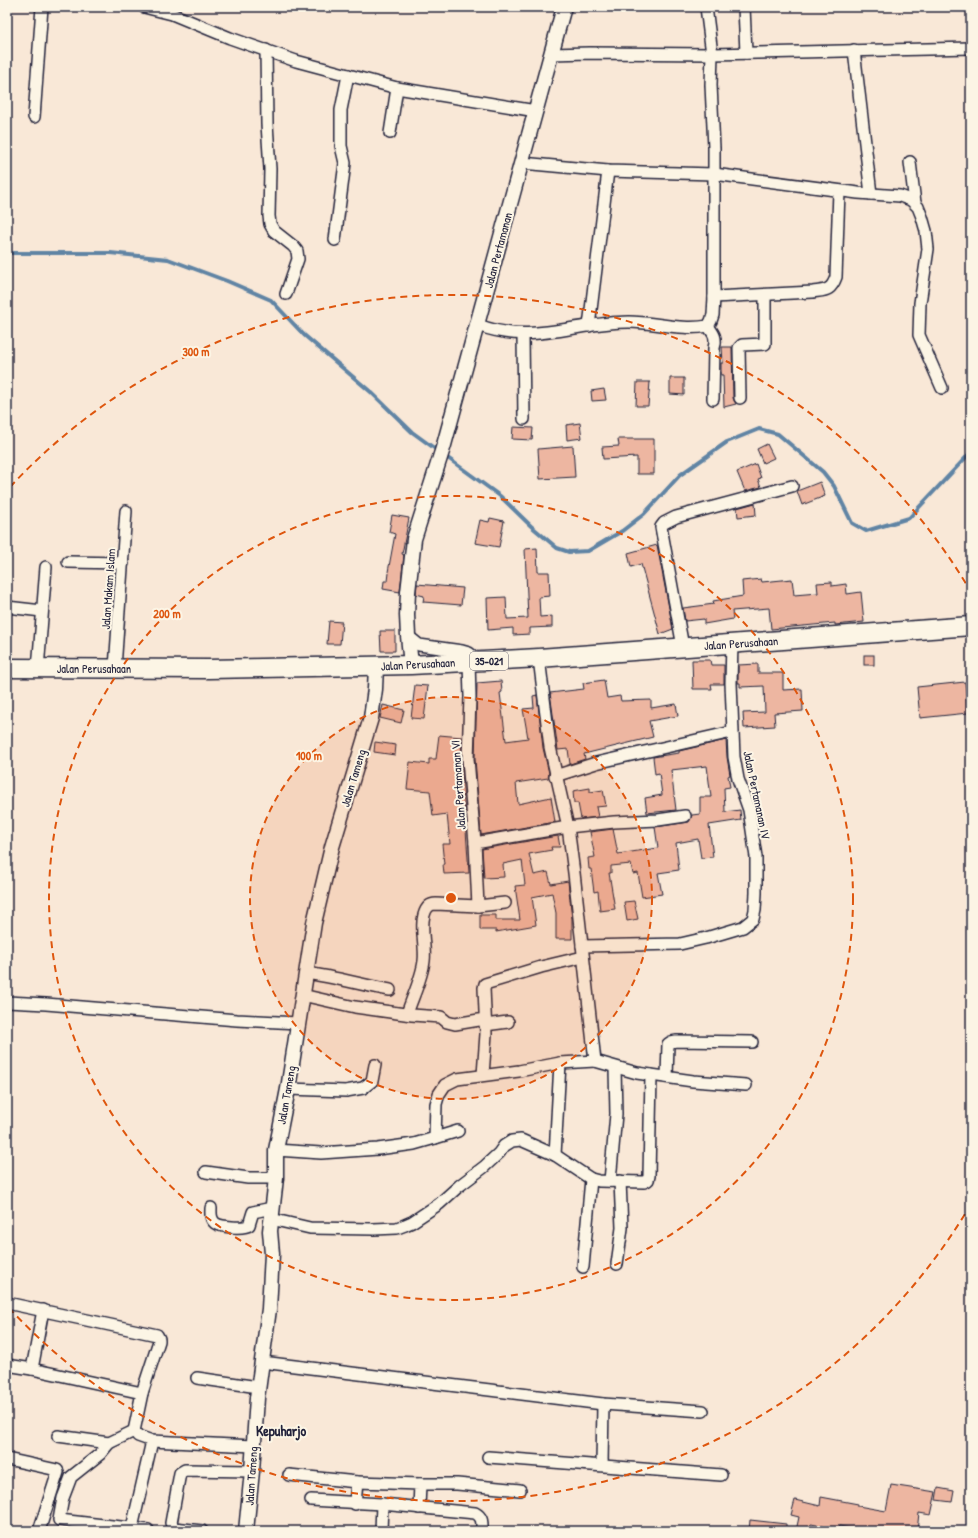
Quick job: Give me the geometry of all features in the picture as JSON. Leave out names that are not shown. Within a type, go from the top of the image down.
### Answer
[{"type":"main road","name":"Jalan Perusahaan","points":[[7,668],[209,669],[411,665],[539,658],[971,626]]},
{"type":"street","points":[[34,117],[42,7]]},
{"type":"street","points":[[144,7],[172,14],[230,38],[296,61],[348,75],[397,88],[536,111]]},
{"type":"street","name":"Jalan Pertamanan","points":[[411,665],[408,636],[408,592],[414,539],[437,470],[478,325],[564,7]]},
{"type":"street","points":[[706,7],[712,54],[714,174],[714,297],[713,314],[708,326]]},
{"type":"street","points":[[744,7],[746,53]]},
{"type":"street","points":[[551,54],[712,54],[971,48]]},
{"type":"street","points":[[266,50],[267,124],[270,169],[270,224],[274,231],[293,246],[297,251],[298,259],[286,294]]},
{"type":"street","points":[[854,50],[872,194]]},
{"type":"street","points":[[335,240],[345,164],[341,146],[341,110],[348,75]]},
{"type":"street","points":[[390,133],[397,88]]},
{"type":"street","points":[[910,162],[915,203],[922,217],[928,249],[920,302],[919,335],[942,388]]},
{"type":"street","points":[[522,163],[608,171],[714,174],[839,191],[900,196],[915,203]]},
{"type":"street","points":[[590,326],[608,171]]},
{"type":"street","points":[[714,297],[813,292],[827,290],[833,286],[836,277],[839,191]]},
{"type":"street","points":[[740,398],[738,348],[742,345],[765,344],[765,295]]},
{"type":"street","points":[[478,325],[488,329],[523,335],[605,323],[630,322],[689,328],[708,326]]},
{"type":"street","points":[[708,326],[715,334],[716,342],[714,348],[713,399]]},
{"type":"street","points":[[523,335],[524,419]]},
{"type":"street","points":[[683,647],[661,530],[664,523],[676,517],[792,486]]},
{"type":"street","name":"Jalan Makam Islam","points":[[114,668],[126,511]]},
{"type":"street","points":[[68,562],[122,563]]},
{"type":"street","points":[[38,669],[46,567]]},
{"type":"street","points":[[7,607],[42,611]]},
{"type":"street","points":[[408,636],[419,645],[469,653],[474,661]]},
{"type":"street","name":"Jalan Pertamanan IV","points":[[485,1022],[485,984],[541,967],[583,951],[680,944],[743,927],[752,919],[755,910],[756,857],[749,810],[738,779],[734,757],[732,732],[732,643]]},
{"type":"street","points":[[539,658],[550,747],[555,776],[568,827],[596,1061]]},
{"type":"street","name":"Jalan Pertamanan VI","points":[[474,661],[470,697],[468,759],[475,843],[478,906]]},
{"type":"street","name":"Jalan Tameng","points":[[246,1531],[258,1387],[269,1309],[272,1254],[270,1231],[276,1178],[276,1150],[288,1089],[314,923],[332,847],[371,718],[375,689],[376,666]]},
{"type":"street","points":[[555,776],[596,763],[732,732]]},
{"type":"street","points":[[475,843],[568,827],[614,822],[658,820],[685,816]]},
{"type":"street","points":[[407,1014],[424,961],[422,924],[426,910],[432,904],[478,906],[506,903]]},
{"type":"street","points":[[306,973],[334,977],[390,990]]},
{"type":"street","points":[[302,994],[355,1007],[441,1017],[447,1022],[455,1024],[508,1022]]},
{"type":"street","points":[[7,1002],[237,1020],[298,1023]]},
{"type":"street","points":[[484,1075],[485,1022]]},
{"type":"street","points":[[667,1077],[668,1044],[671,1042],[752,1042]]},
{"type":"street","points":[[435,1138],[436,1104],[441,1089],[445,1085],[457,1079],[519,1071],[560,1063],[596,1061],[615,1068],[637,1073],[693,1081],[746,1085]]},
{"type":"street","points":[[555,1155],[560,1063]]},
{"type":"street","points":[[288,1089],[346,1090],[363,1088],[372,1081],[375,1065]]},
{"type":"street","points":[[615,1068],[615,1181],[622,1228],[617,1264]]},
{"type":"street","points":[[211,1208],[211,1216],[215,1223],[221,1225],[244,1227],[249,1225],[253,1212],[272,1213],[310,1228],[398,1228],[412,1222],[439,1204],[459,1186],[484,1167],[499,1153],[504,1146],[512,1141],[522,1140],[555,1155],[591,1179],[644,1182],[648,1180],[650,1159],[649,1125],[651,1075]]},
{"type":"street","points":[[276,1150],[321,1153],[378,1149],[414,1144],[458,1131]]},
{"type":"street","points":[[206,1172],[248,1178],[276,1178]]},
{"type":"street","points":[[583,1267],[591,1179]]},
{"type":"street","points":[[7,1303],[157,1335],[160,1339],[142,1392],[134,1431]]},
{"type":"street","points":[[32,1369],[43,1310]]},
{"type":"street","points":[[262,1362],[603,1404],[703,1411]]},
{"type":"street","points":[[7,1365],[142,1392]]},
{"type":"street","points":[[196,1378],[258,1387]]},
{"type":"street","points":[[602,1465],[603,1404]]},
{"type":"street","points":[[134,1431],[138,1436],[152,1441],[253,1446]]},
{"type":"street","points":[[134,1431],[109,1443],[100,1454],[71,1477],[63,1498],[59,1519],[61,1521],[148,1530]]},
{"type":"street","points":[[58,1436],[109,1443]]},
{"type":"street","points":[[132,1528],[152,1441]]},
{"type":"street","points":[[488,1456],[721,1475]]},
{"type":"street","points":[[7,1459],[57,1470],[58,1472],[39,1531]]},
{"type":"street","points":[[202,1531],[174,1528],[172,1526],[171,1523],[180,1473],[185,1470],[252,1471]]},
{"type":"street","points":[[289,1475],[357,1482],[457,1484],[520,1490]]},
{"type":"street","points":[[355,1504],[357,1482]]},
{"type":"street","points":[[419,1508],[420,1484]]},
{"type":"street","points":[[311,1500],[355,1504],[382,1504],[475,1513],[480,1515],[482,1520],[482,1531]]},
{"type":"street","points":[[381,1531],[382,1504]]},
{"type":"building","points":[[722,347],[732,347],[733,398],[736,404],[724,407],[723,375],[721,375],[721,363],[723,363]]},
{"type":"building","points":[[670,378],[684,378],[684,395],[670,394]]},
{"type":"building","points":[[637,382],[650,382],[648,406],[636,406]]},
{"type":"building","points":[[604,389],[606,400],[592,401],[591,391]]},
{"type":"building","points":[[580,423],[582,438],[567,440],[566,425]]},
{"type":"building","points":[[513,427],[533,428],[532,440],[512,439]]},
{"type":"building","points":[[618,439],[654,439],[654,474],[637,474],[637,457],[603,459],[602,447],[619,446]]},
{"type":"building","points":[[767,444],[774,458],[763,463],[757,449]]},
{"type":"building","points":[[573,446],[575,477],[540,479],[538,449]]},
{"type":"building","points":[[756,464],[761,478],[758,479],[761,487],[745,491],[737,472]]},
{"type":"building","points":[[820,482],[825,496],[802,505],[797,491]]},
{"type":"building","points":[[755,503],[756,515],[738,517],[737,508]]},
{"type":"building","points":[[392,515],[409,518],[402,554],[404,555],[400,592],[383,589],[384,581],[388,581],[388,572],[395,534],[389,532]]},
{"type":"building","points":[[490,518],[504,521],[499,547],[475,543],[480,520],[489,522]]},
{"type":"building","points":[[657,545],[673,629],[660,634],[641,564],[631,567],[628,553]]},
{"type":"building","points":[[537,548],[538,572],[549,572],[550,596],[539,597],[540,617],[552,616],[552,627],[530,628],[530,634],[513,635],[513,628],[488,630],[487,598],[506,597],[507,619],[528,618],[525,549]]},
{"type":"building","points":[[761,579],[762,582],[792,579],[794,595],[818,593],[817,583],[832,582],[832,586],[846,584],[847,594],[861,592],[864,622],[771,629],[769,608],[732,611],[733,619],[704,624],[704,619],[685,621],[683,608],[714,604],[713,601],[743,596],[742,581]]},
{"type":"building","points":[[417,584],[463,588],[461,605],[423,602],[424,596],[416,594]]},
{"type":"building","points":[[329,621],[342,622],[340,644],[327,644]]},
{"type":"building","points":[[380,631],[395,631],[395,651],[381,651]]},
{"type":"building","points":[[864,655],[874,655],[874,665],[864,665]]},
{"type":"building","points":[[692,660],[710,660],[711,665],[724,665],[724,684],[711,684],[712,689],[693,689]]},
{"type":"building","points":[[758,664],[758,673],[783,673],[783,690],[802,689],[803,711],[774,713],[775,726],[744,728],[743,713],[765,712],[764,686],[740,687],[740,683],[738,683],[738,665]]},
{"type":"building","points":[[604,680],[607,698],[620,696],[621,701],[651,700],[651,708],[676,704],[678,716],[649,721],[653,737],[584,754],[585,759],[570,764],[568,749],[558,750],[550,693],[584,689],[583,683]]},
{"type":"building","points":[[501,681],[502,692],[500,693],[506,741],[528,738],[523,709],[534,708],[533,696],[537,695],[543,748],[549,773],[548,778],[516,783],[518,804],[551,797],[555,822],[481,835],[475,759],[477,683]]},
{"type":"building","points":[[965,682],[968,713],[920,718],[917,687]]},
{"type":"building","points":[[415,685],[428,686],[424,719],[411,718]]},
{"type":"building","points":[[383,705],[404,710],[401,723],[380,718]]},
{"type":"building","points":[[439,735],[462,737],[461,760],[469,873],[444,874],[442,844],[450,844],[447,814],[433,816],[430,791],[407,789],[410,762],[429,764],[429,759],[436,759]]},
{"type":"building","points":[[726,740],[730,787],[724,788],[725,812],[740,810],[741,820],[709,825],[713,857],[701,858],[698,839],[676,843],[679,870],[658,873],[662,894],[642,897],[638,873],[633,874],[631,864],[611,866],[611,873],[609,873],[615,909],[600,911],[598,891],[594,892],[591,869],[589,869],[588,858],[595,857],[590,832],[613,829],[618,854],[658,848],[655,827],[689,822],[692,815],[700,814],[700,797],[711,797],[707,766],[671,770],[676,810],[647,813],[645,798],[662,795],[659,773],[655,774],[653,757],[679,753],[679,751]]},
{"type":"building","points":[[375,742],[396,745],[395,755],[374,752]]},
{"type":"building","points":[[590,788],[590,792],[603,790],[606,806],[596,807],[598,817],[581,819],[578,803],[574,803],[573,791]]},
{"type":"building","points":[[558,836],[560,847],[551,847],[552,850],[529,854],[534,875],[548,872],[551,884],[568,881],[572,919],[572,939],[556,939],[556,913],[552,893],[532,897],[536,925],[496,932],[496,930],[480,930],[480,915],[496,915],[496,920],[520,920],[515,886],[525,885],[522,860],[503,864],[504,877],[484,878],[482,849]]},
{"type":"building","points":[[634,901],[638,919],[627,921],[624,902]]},
{"type":"building","points":[[891,1485],[936,1492],[931,1515],[919,1513],[917,1531],[867,1531],[839,1526],[838,1529],[811,1524],[809,1531],[796,1531],[799,1517],[791,1515],[795,1500],[820,1506],[821,1497],[886,1511]]},
{"type":"building","points":[[938,1488],[954,1491],[952,1502],[936,1500]]},
{"type":"building","points":[[750,1520],[786,1524],[786,1531],[749,1531]]},
{"type":"waterway","points":[[7,253],[110,253],[168,259],[227,281],[271,300],[304,335],[372,393],[412,432],[500,496],[531,526],[557,548],[569,552],[588,551],[622,531],[644,514],[680,475],[727,442],[759,429],[778,434],[823,472],[834,486],[852,523],[866,531],[909,518],[971,452]]},
{"type":"district","name":"Kepuharjo","points":[[281,1430]]}]
